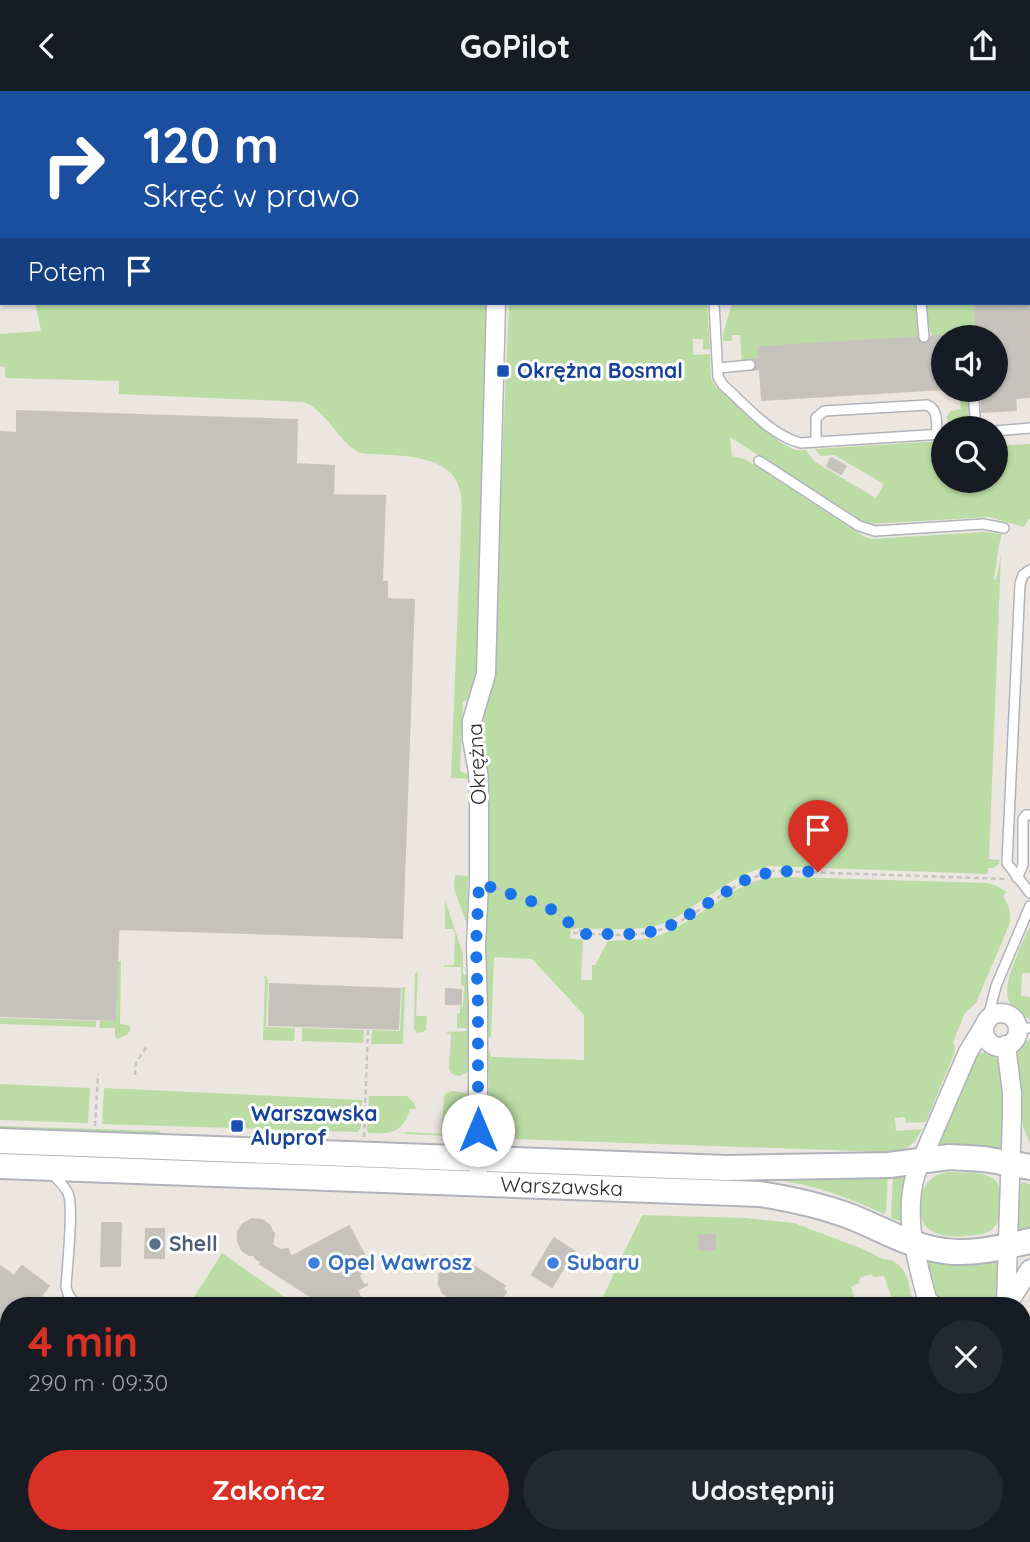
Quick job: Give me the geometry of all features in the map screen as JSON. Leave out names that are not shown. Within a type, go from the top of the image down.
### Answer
[{"type":"main road","name":"Warszawska","points":[[0,1141],[727,1168],[854,1166],[949,1157],[1021,1165]]},
{"type":"main road","name":"Warszawska","points":[[0,1167],[761,1194],[822,1207],[913,1244],[944,1251],[958,1252],[1019,1244]]},
{"type":"street","name":"Okrężna","points":[[478,1184],[476,946],[479,793],[472,721],[486,674],[496,305]]},
{"type":"street","points":[[928,1297],[910,1226],[912,1187],[968,1052],[987,1021],[995,1014],[1005,1013],[1024,1028],[1006,1045],[1000,1046],[990,1042],[985,1032],[987,1021]]},
{"type":"street","points":[[1006,1045],[1021,1165],[1019,1244],[1008,1297]]},
{"type":"street","points":[[1011,1297],[1030,1269]]},
{"type":"lane","points":[[714,305],[718,377],[723,385],[771,428],[792,441],[801,443],[931,435]]},
{"type":"lane","points":[[921,305],[924,337]]},
{"type":"lane","points":[[718,368],[750,365]]},
{"type":"lane","points":[[816,442],[816,418],[824,411],[927,405],[932,407],[937,416]]},
{"type":"lane","points":[[1008,430],[1030,428]]},
{"type":"lane","points":[[759,461],[868,530],[983,524],[1004,528]]},
{"type":"lane","points":[[1030,570],[1023,575],[1020,584],[1007,863],[1030,893]]},
{"type":"lane","points":[[1017,878],[1023,865],[1023,819],[1030,815]]},
{"type":"lane","points":[[987,1021],[996,986],[1029,910]]},
{"type":"lane","points":[[46,1168],[69,1194],[66,1287],[70,1297]]},
{"type":"path","points":[[573,933],[635,934],[655,931],[674,924],[747,879],[773,871],[1017,878]]},
{"type":"path","points":[[479,883],[548,907],[584,934]]},
{"type":"path","points":[[364,1137],[368,1028]]},
{"type":"path","points":[[135,1075],[136,1062],[147,1046]]},
{"type":"path","points":[[95,1123],[98,1074]]},
{"type":"green space","points":[[35,305],[489,305],[483,409],[486,410],[476,672],[470,698],[463,702],[460,771],[471,779],[451,778],[462,509],[460,490],[454,477],[445,468],[418,458],[360,453],[345,441],[320,413],[304,402],[119,394],[119,381],[5,378],[5,367],[0,366],[0,334],[41,331]]},
{"type":"green space","points":[[509,305],[707,305],[710,349],[703,350],[703,339],[693,339],[693,355],[710,354],[711,379],[716,387],[780,442],[795,450],[806,450],[815,462],[876,498],[884,484],[834,455],[820,456],[815,449],[931,442],[931,493],[1008,493],[1008,445],[1030,444],[1030,519],[1024,527],[989,517],[870,524],[730,437],[732,456],[745,459],[871,539],[984,532],[1002,534],[994,579],[996,580],[1001,555],[989,859],[1000,860],[998,865],[988,868],[988,874],[771,866],[739,877],[679,916],[655,926],[631,929],[571,929],[570,938],[583,940],[581,980],[592,980],[592,965],[595,965],[608,941],[640,940],[658,936],[733,892],[763,879],[792,877],[987,883],[1007,892],[1003,896],[1009,909],[1010,923],[976,1003],[965,1013],[953,1042],[954,1054],[926,1122],[906,1123],[905,1117],[895,1118],[896,1131],[922,1129],[913,1143],[888,1152],[514,1139],[494,1134],[491,1130],[490,1050],[491,1057],[584,1060],[584,1015],[532,959],[494,957],[491,1038],[487,1036],[485,925],[488,791],[482,742],[483,708],[493,675]]},
{"type":"green space","points":[[731,305],[916,305],[918,338],[759,347],[759,359],[742,362],[740,335],[732,335],[732,341],[723,341]]},
{"type":"green space","points":[[926,305],[975,305],[976,325],[931,325],[931,333]]},
{"type":"green space","points":[[960,402],[969,402],[968,416],[947,416],[951,411],[961,409]]},
{"type":"green space","points":[[455,875],[468,876],[467,924],[454,889]]},
{"type":"green space","points":[[445,900],[463,954],[463,974],[469,977],[471,1063],[468,1072],[459,1076],[452,1074],[449,1069],[451,1035],[446,1032],[467,1031],[467,1028],[457,1028],[457,1013],[460,1013],[460,1007],[463,1006],[464,986],[461,985],[461,967],[444,967],[454,965],[455,934],[453,929],[445,929]]},
{"type":"green space","points":[[1030,927],[1030,973],[1022,973],[1021,996],[1030,997],[1030,1019],[1013,1008],[1007,993],[1012,967]]},
{"type":"green space","points":[[118,961],[121,961],[120,1024],[131,1028],[127,1035],[117,1039],[115,1028],[99,1028],[100,1021],[116,1021]]},
{"type":"green space","points":[[418,971],[416,1016],[427,1016],[426,1030],[417,1033],[414,1028],[415,974]]},
{"type":"green space","points":[[265,976],[268,982],[266,1027],[295,1028],[294,1041],[263,1040]]},
{"type":"green space","points":[[402,987],[405,987],[402,1044],[371,1044],[372,1030],[400,1031]]},
{"type":"green space","points":[[0,1018],[96,1021],[96,1027],[0,1024]]},
{"type":"green space","points":[[302,1028],[364,1030],[363,1043],[302,1041]]},
{"type":"green space","points":[[1030,1039],[1030,1143],[1023,1127],[1017,1063],[1018,1051]]},
{"type":"green space","points":[[988,1051],[997,1055],[1002,1074],[1002,1151],[936,1148],[973,1061],[977,1055]]},
{"type":"green space","points":[[0,1084],[90,1088],[88,1123],[0,1120]]},
{"type":"green space","points":[[104,1088],[362,1100],[361,1128],[358,1132],[102,1124]]},
{"type":"green space","points":[[453,1091],[466,1094],[471,1100],[470,1125],[465,1124],[451,1136],[404,1134],[441,1134],[444,1097],[446,1093]]},
{"type":"green space","points":[[369,1096],[407,1096],[416,1109],[410,1109],[403,1123],[395,1131],[368,1133]]},
{"type":"green space","points":[[0,1126],[160,1131],[97,1136],[0,1133]]},
{"type":"green space","points":[[526,1168],[888,1175],[886,1211],[884,1214],[830,1192],[787,1182],[526,1178]]},
{"type":"green space","points":[[949,1172],[982,1174],[997,1183],[1001,1202],[995,1227],[975,1235],[954,1236],[929,1229],[920,1212],[923,1191],[932,1178]]},
{"type":"green space","points":[[906,1174],[903,1218],[899,1221],[892,1218],[891,1214],[893,1175]]},
{"type":"green space","points":[[1023,1182],[1030,1184],[1030,1233],[1017,1235],[1019,1185]]},
{"type":"green space","points":[[642,1215],[746,1218],[794,1223],[899,1265],[908,1280],[911,1297],[891,1297],[884,1276],[874,1277],[871,1274],[860,1278],[859,1283],[851,1287],[854,1297],[603,1297]]},
{"type":"green space","points":[[222,1253],[285,1297],[194,1297]]},
{"type":"green space","points":[[998,1257],[998,1297],[938,1297],[925,1259]]},
{"type":"building","points":[[975,305],[1010,305],[1016,410],[982,412],[982,402],[1008,402],[1008,325],[976,325]]},
{"type":"building","points":[[1010,305],[1029,305],[1030,397],[1016,398]]},
{"type":"building","points":[[931,337],[931,390],[762,400],[760,369],[753,370],[752,360],[759,359],[759,347]]},
{"type":"building","points":[[17,411],[297,420],[296,464],[334,466],[333,495],[385,496],[382,582],[387,582],[387,599],[130,590],[128,669],[0,664],[0,432],[17,433]]},
{"type":"building","points":[[831,458],[846,466],[841,474],[827,466]]},
{"type":"building","points":[[130,590],[414,600],[402,938],[119,929]]},
{"type":"building","points":[[0,664],[86,667],[78,928],[0,925]]},
{"type":"building","points":[[86,667],[128,669],[122,835],[81,833]]},
{"type":"building","points":[[81,833],[122,835],[115,1020],[0,1016],[0,925],[78,928]]},
{"type":"building","points":[[270,984],[400,989],[398,1029],[269,1025]]},
{"type":"building","points":[[446,989],[461,990],[461,1004],[446,1004]]},
{"type":"building","name":"Opel Wawrosz","points":[[252,1219],[262,1220],[274,1234],[272,1245],[281,1250],[288,1249],[291,1257],[349,1226],[368,1262],[359,1276],[364,1286],[368,1284],[357,1290],[360,1297],[312,1297],[260,1264],[255,1255],[249,1255],[242,1250],[238,1232],[243,1224]]},
{"type":"building","points":[[102,1223],[121,1223],[120,1266],[101,1266]]},
{"type":"building","name":"Shell","points":[[146,1229],[164,1229],[164,1258],[145,1258]]},
{"type":"building","points":[[699,1235],[715,1235],[715,1250],[699,1249]]},
{"type":"building","name":"Subaru","points":[[554,1238],[574,1251],[552,1287],[532,1275]]},
{"type":"building","points":[[453,1262],[463,1263],[470,1268],[472,1265],[505,1286],[503,1289],[506,1292],[503,1297],[449,1297],[443,1293],[439,1285],[439,1275],[444,1267]]},
{"type":"building","points":[[0,1266],[14,1276],[22,1266],[49,1286],[42,1297],[0,1297]]},
{"type":"place","name":"Okrężna Bosmal","points":[[503,371]]},
{"type":"place","name":"Warszawska Aluprof","points":[[237,1126]]},
{"type":"place","name":"Shell","points":[[155,1244]]},
{"type":"place","name":"Opel Wawrosz","points":[[314,1263]]},
{"type":"place","name":"Subaru","points":[[553,1263]]},
{"type":"route","points":[[478,1130],[476,946],[479,883],[548,907],[584,934],[635,934],[674,924],[759,874],[773,871],[818,872]]}]
